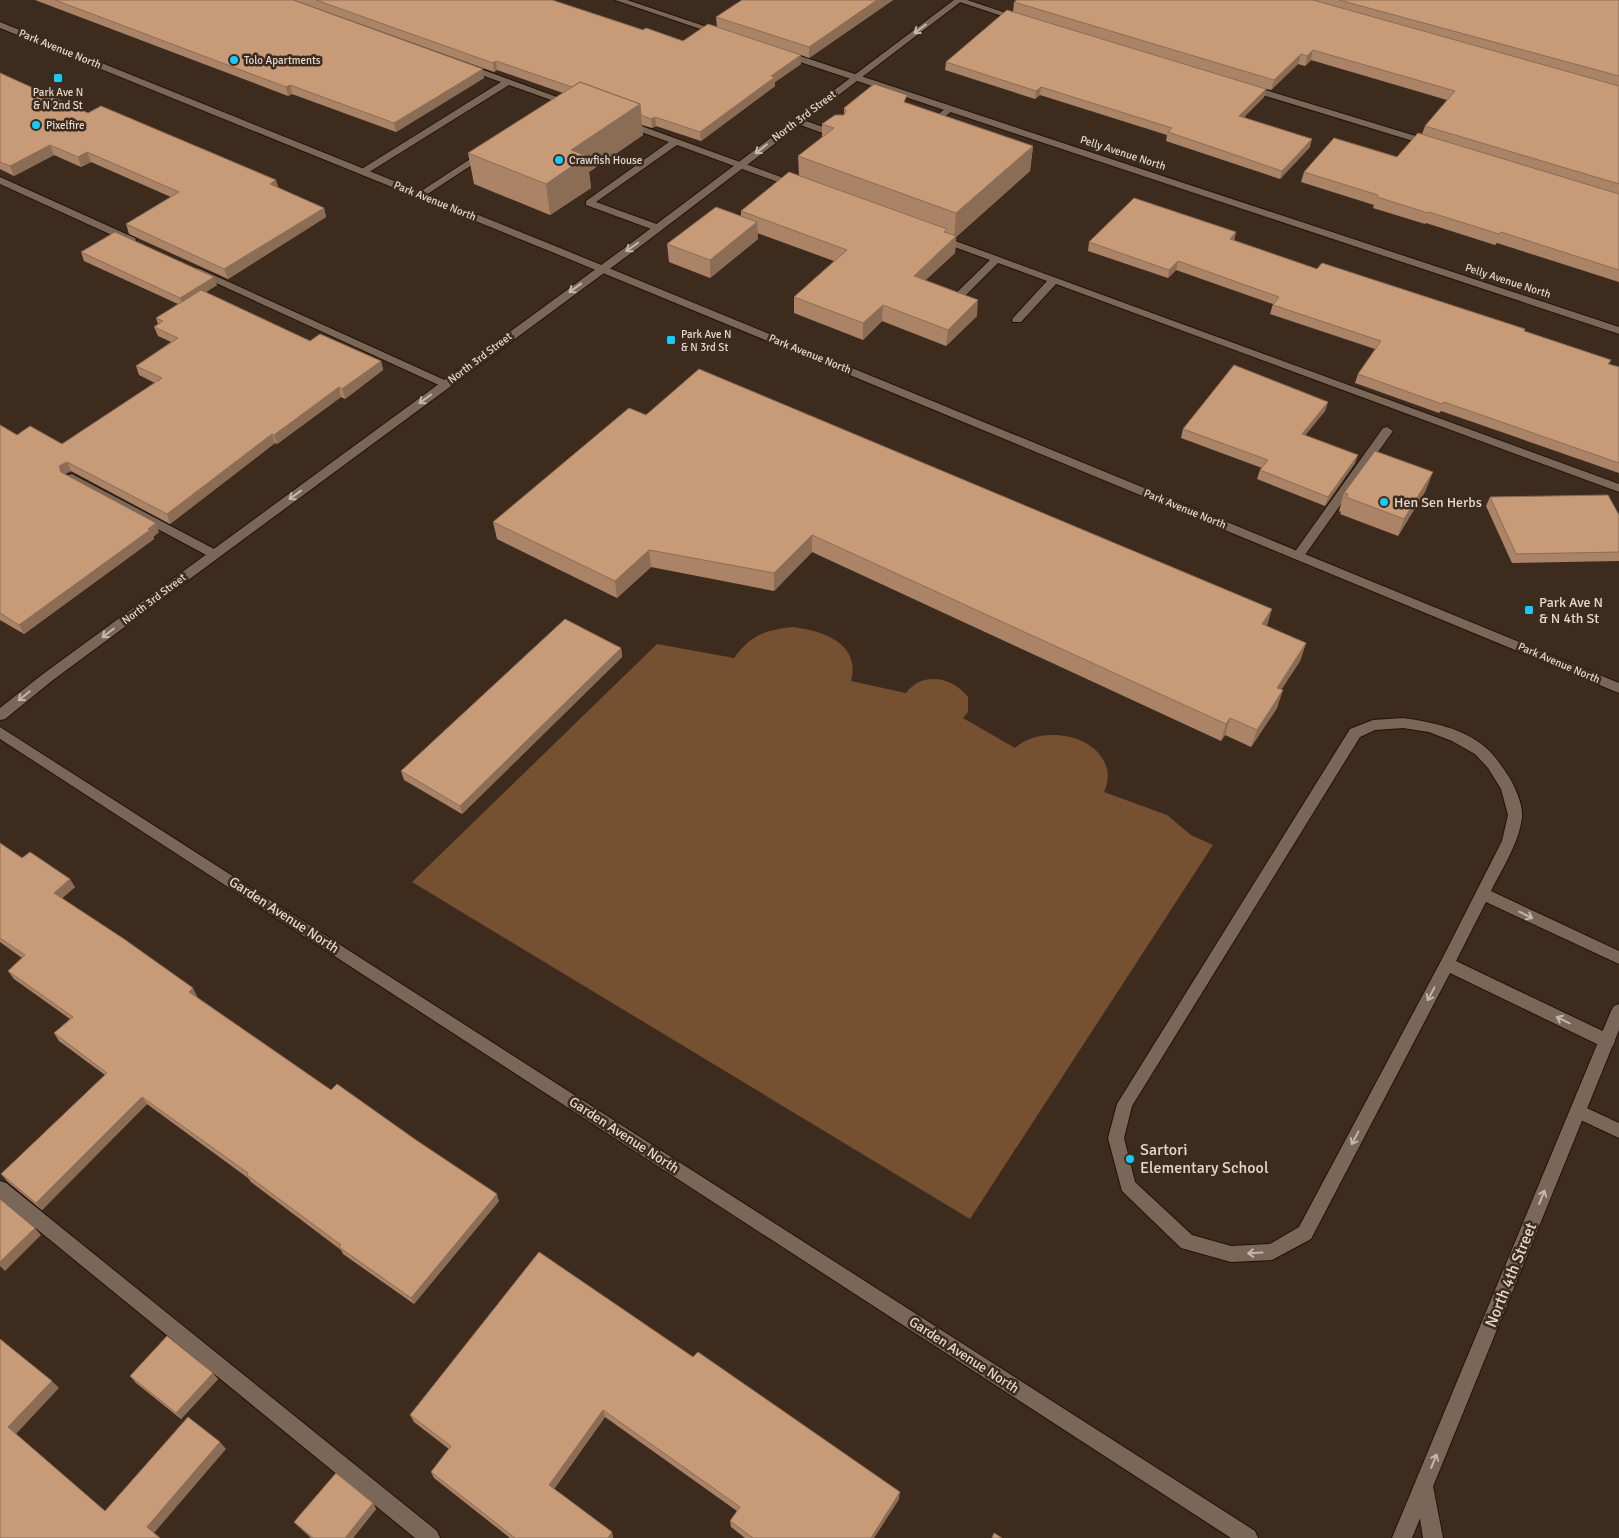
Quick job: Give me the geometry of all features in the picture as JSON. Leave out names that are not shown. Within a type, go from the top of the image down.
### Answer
[{"type":"street","points":[[620,0],[731,36]]},
{"type":"street","points":[[958,0],[1032,22]]},
{"type":"street","name":"North 3rd Street","points":[[0,716],[48,677],[658,228],[958,0]]},
{"type":"street","name":"Park Avenue North","points":[[0,25],[601,269],[1619,688]]},
{"type":"street","name":"Pelly Avenue North","points":[[778,52],[1619,331]]},
{"type":"street","points":[[363,172],[508,82]]},
{"type":"street","points":[[1236,84],[1442,147]]},
{"type":"street","points":[[928,127],[949,109]]},
{"type":"street","points":[[798,121],[839,136]]},
{"type":"street","points":[[658,228],[589,203],[676,142]]},
{"type":"street","points":[[420,195],[491,148]]},
{"type":"street","points":[[0,180],[143,245]]},
{"type":"street","points":[[956,300],[996,260]]},
{"type":"street","points":[[188,266],[445,384]]},
{"type":"street","points":[[1017,320],[1053,280]]},
{"type":"street","points":[[1298,556],[1387,431]]},
{"type":"street","points":[[70,477],[214,554]]},
{"type":"street","points":[[1403,723],[1430,728],[1465,741],[1480,750],[1493,764],[1508,788],[1515,816],[1509,841],[1447,964],[1305,1233],[1272,1252],[1231,1254],[1187,1242],[1128,1186],[1116,1138],[1125,1104],[1354,733],[1374,725],[1403,723]]},
{"type":"street","name":"Garden Avenue North","points":[[0,732],[1248,1538]]},
{"type":"street","points":[[1482,894],[1619,958]]},
{"type":"street","points":[[1447,964],[1607,1041]]},
{"type":"street","name":"North 4th Street","points":[[1402,1538],[1619,1011]]},
{"type":"street","points":[[1578,1111],[1619,1131]]},
{"type":"street","points":[[0,1189],[430,1538]]},
{"type":"street","points":[[1424,1486],[1433,1538]]},
{"type":"lane","points":[[454,62],[508,82],[558,104],[580,107]]},
{"type":"lane","points":[[615,120],[805,189]]},
{"type":"lane","points":[[927,234],[1619,488]]},
{"type":"shaded area","points":[[793,627],[827,636],[845,648],[853,668],[851,681],[906,693],[913,686],[929,679],[946,681],[954,685],[968,697],[968,712],[963,718],[1015,748],[1025,741],[1052,735],[1067,736],[1080,740],[1092,747],[1101,757],[1107,769],[1107,784],[1104,792],[1167,815],[1191,835],[1213,845],[970,1219],[412,882],[657,644],[734,658],[746,644],[759,635]]},
{"type":"building","points":[[55,0],[293,0],[483,69],[394,123],[290,85],[286,87]]},
{"type":"building","points":[[316,0],[552,0],[683,41],[708,24],[801,55],[771,76],[775,77],[700,132],[655,117],[651,119],[641,115],[640,104],[580,82],[572,87],[496,61],[493,63]]},
{"type":"building","points":[[742,0],[877,0],[809,47],[716,17]]},
{"type":"building","points":[[1017,0],[1313,0],[1619,86],[1619,184],[1425,126],[1455,91],[1313,50],[1307,56],[1301,54],[1274,80],[1014,2]]},
{"type":"building","points":[[1339,0],[1619,0],[1619,76]]},
{"type":"building","points":[[1007,10],[1266,89],[1239,116],[1312,139],[1282,171],[1168,132],[1172,128],[1041,87],[1036,91],[946,62]]},
{"type":"building","points":[[0,73],[88,113],[101,106],[276,180],[270,184],[324,208],[224,269],[126,224],[179,192],[87,152],[78,157],[50,145],[10,166],[0,162]]},
{"type":"building","points":[[580,82],[640,104],[571,150],[587,156],[546,184],[468,153]]},
{"type":"building","points":[[874,84],[907,95],[904,102],[1033,146],[956,213],[798,156],[834,128],[822,124],[835,115],[844,115],[846,111],[844,108]]},
{"type":"building","points":[[1418,133],[1619,194],[1619,270],[1501,232],[1499,234],[1428,213],[1304,172],[1334,138],[1397,157]]},
{"type":"building","points":[[789,172],[947,229],[944,232],[956,236],[914,276],[978,300],[948,330],[883,305],[863,323],[794,297],[847,250],[741,211]]},
{"type":"building","points":[[1134,198],[1236,232],[1230,239],[1317,269],[1322,263],[1525,329],[1524,331],[1611,360],[1608,364],[1619,367],[1619,463],[1358,374],[1381,341],[1273,305],[1279,297],[1178,261],[1169,270],[1089,242]]},
{"type":"building","points":[[716,207],[757,222],[710,260],[667,244]]},
{"type":"building","points":[[115,232],[214,277],[180,298],[81,252]]},
{"type":"building","points":[[201,290],[310,341],[320,334],[381,361],[342,389],[339,387],[274,435],[272,434],[167,514],[67,462],[59,466],[61,472],[156,523],[148,529],[150,530],[19,625],[0,613],[0,425],[17,435],[30,426],[62,444],[162,378],[136,366],[178,338],[154,327],[163,321],[156,318]]},
{"type":"building","points":[[1234,365],[1328,402],[1302,434],[1358,455],[1328,497],[1260,470],[1268,460],[1183,429]]},
{"type":"building","points":[[699,369],[1272,609],[1262,624],[1306,643],[1277,688],[1283,690],[1257,730],[1230,718],[1226,724],[812,535],[774,573],[649,550],[615,581],[493,522],[629,408],[646,415]]},
{"type":"building","points":[[1375,451],[1433,472],[1404,519],[1346,497],[1348,494],[1344,493]]},
{"type":"building","points":[[1608,495],[1619,515],[1619,552],[1516,554],[1490,497]]},
{"type":"building","points":[[565,619],[621,648],[460,806],[401,771]]},
{"type":"building","points":[[0,843],[22,858],[30,852],[70,879],[54,893],[124,939],[193,988],[189,992],[331,1090],[337,1084],[497,1194],[411,1298],[339,1247],[341,1245],[247,1175],[248,1173],[142,1097],[36,1203],[1,1174],[107,1073],[54,1033],[73,1017],[8,971],[25,955],[0,938]]},
{"type":"building","points":[[0,1199],[35,1228],[0,1262]]},
{"type":"building","points":[[539,1252],[693,1357],[698,1352],[900,1492],[871,1538],[753,1538],[730,1521],[740,1507],[603,1410],[549,1485],[612,1532],[608,1538],[515,1538],[431,1472],[451,1446],[410,1415]]},
{"type":"building","points":[[167,1336],[213,1373],[176,1413],[130,1376]]},
{"type":"building","points":[[0,1339],[52,1381],[8,1427],[105,1511],[188,1417],[220,1442],[147,1527],[160,1538],[0,1538]]},
{"type":"building","points":[[336,1473],[373,1503],[345,1538],[313,1538],[294,1522]]},
{"type":"building","points":[[994,1533],[1002,1538],[992,1538]]},
{"type":"place","name":"Tolo Apartments","points":[[234,60]]},
{"type":"place","name":"Park Ave N & N 2nd St","points":[[58,78]]},
{"type":"place","name":"Pixelfire","points":[[36,125]]},
{"type":"place","name":"Crawfish House","points":[[559,160]]},
{"type":"place","name":"Park Ave N & N 3rd St","points":[[671,340]]},
{"type":"place","name":"Hen Sen Herbs","points":[[1384,502]]},
{"type":"place","name":"Park Ave N & N 4th St","points":[[1529,610]]},
{"type":"place","name":"Sartori Elementary School","points":[[1130,1159]]}]
